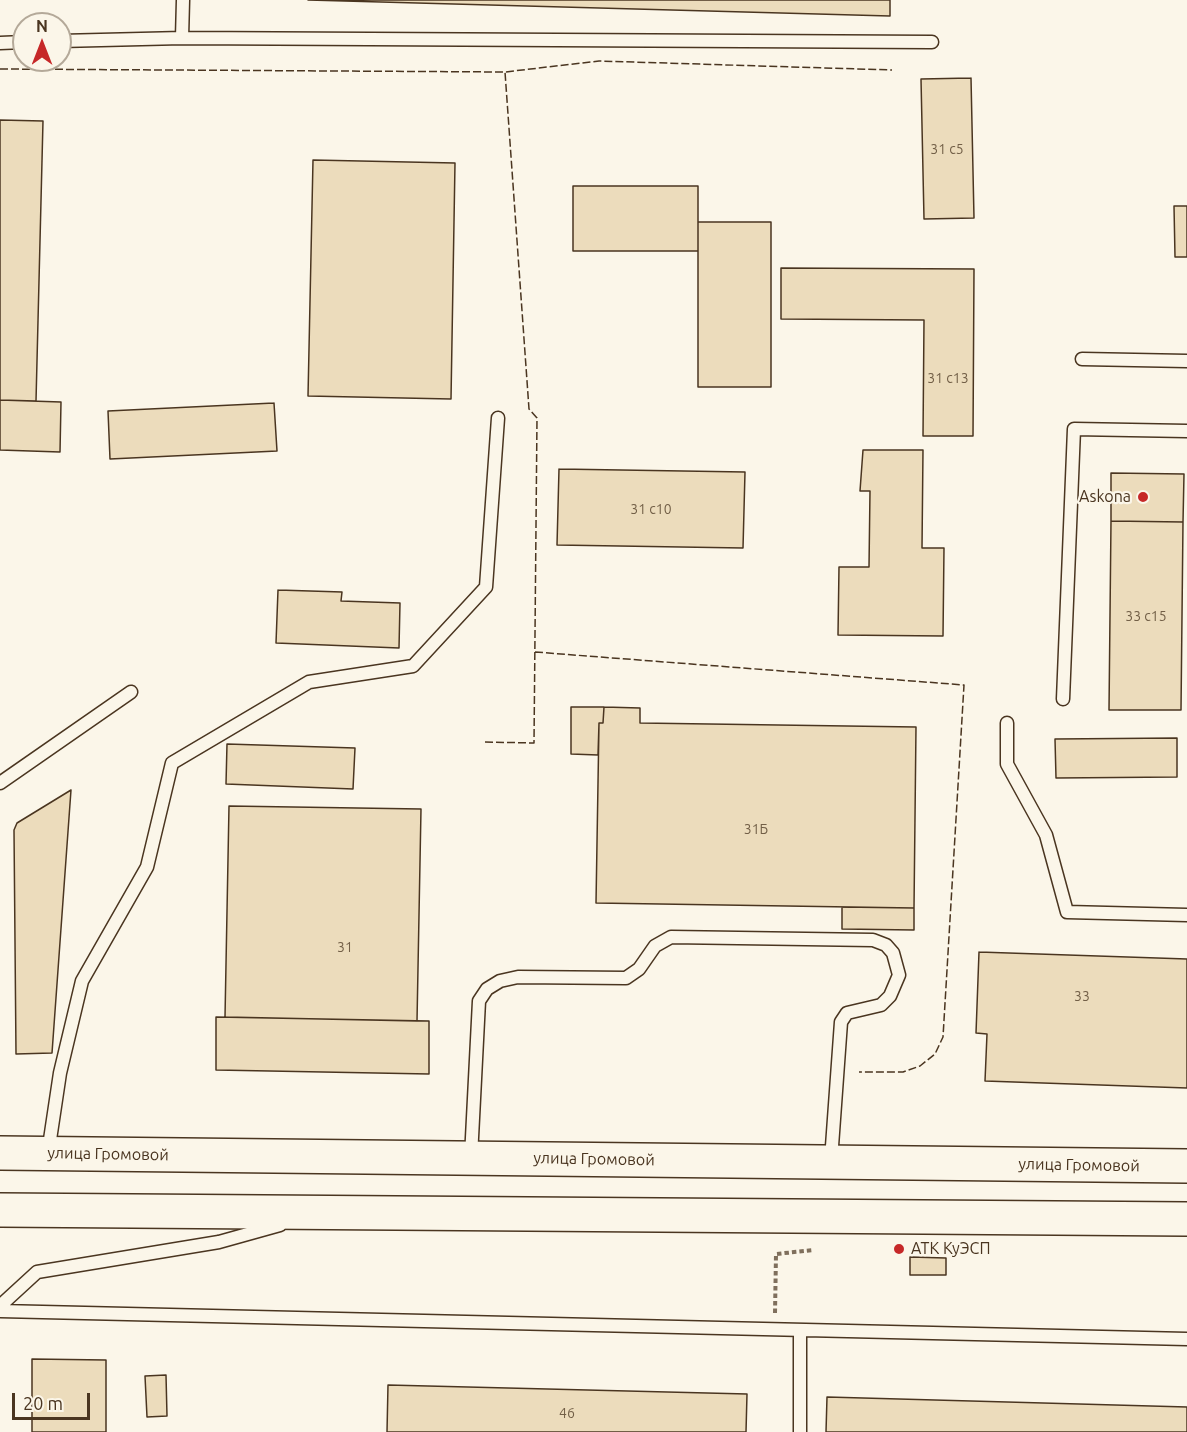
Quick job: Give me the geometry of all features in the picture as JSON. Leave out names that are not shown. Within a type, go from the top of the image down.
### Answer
[{"type":"main road","name":"улица Громовой","points":[[0,1153],[1187,1166]]},
{"type":"main road","points":[[0,1210],[1140,1219],[1182,1226]]},
{"type":"lane","points":[[182,38],[183,0]]},
{"type":"lane","points":[[72,41],[182,38],[932,42]]},
{"type":"lane","points":[[1082,359],[1187,361]]},
{"type":"lane","points":[[48,1153],[60,1073],[82,981],[147,867],[172,763],[309,682],[413,666],[486,587],[498,418]]},
{"type":"lane","points":[[1063,699],[1074,429],[1187,430]]},
{"type":"lane","points":[[0,783],[130,692]]},
{"type":"lane","points":[[1007,723],[1007,764],[1046,835],[1067,912],[1187,915]]},
{"type":"lane","points":[[471,1157],[479,1001],[487,989],[500,981],[519,978],[626,978],[639,969],[655,946],[671,937],[873,940],[886,945],[893,953],[899,975],[890,996],[881,1005],[848,1013],[841,1022],[831,1161]]},
{"type":"lane","points":[[0,1306],[37,1272],[219,1242],[325,1212]]},
{"type":"lane","points":[[0,1311],[1187,1339]]},
{"type":"lane","points":[[800,1330],[800,1432]]},
{"type":"path","points":[[800,1330],[775,1314],[777,1254],[814,1250]]},
{"type":"building","points":[[308,0],[890,0],[890,16]]},
{"type":"building","points":[[971,78],[974,218],[924,219],[921,79]]},
{"type":"building","points":[[0,120],[43,121],[36,401],[0,400]]},
{"type":"building","points":[[313,160],[455,163],[451,399],[308,396]]},
{"type":"building","points":[[573,186],[698,186],[698,251],[573,251]]},
{"type":"building","points":[[1174,206],[1187,206],[1187,257],[1175,257]]},
{"type":"building","points":[[698,222],[771,222],[771,387],[698,387]]},
{"type":"building","points":[[781,268],[974,269],[973,436],[923,436],[924,320],[781,319]]},
{"type":"building","points":[[0,400],[61,402],[60,452],[0,450]]},
{"type":"building","points":[[274,403],[277,451],[110,459],[108,411]]},
{"type":"building","points":[[863,450],[923,450],[922,548],[944,548],[943,636],[838,635],[839,567],[869,567],[870,491],[860,491]]},
{"type":"building","points":[[559,469],[745,472],[743,548],[557,545]]},
{"type":"building","points":[[1111,473],[1184,474],[1183,522],[1111,521]]},
{"type":"building","points":[[1111,521],[1183,522],[1181,710],[1109,710]]},
{"type":"building","points":[[278,590],[342,592],[341,601],[400,603],[399,648],[276,643]]},
{"type":"building","points":[[571,707],[604,707],[603,723],[599,723],[598,755],[571,754]]},
{"type":"building","points":[[604,707],[640,708],[640,723],[916,727],[914,908],[596,903],[599,723],[603,723]]},
{"type":"building","points":[[1177,738],[1177,777],[1056,778],[1055,739]]},
{"type":"building","points":[[227,744],[355,748],[353,789],[226,784]]},
{"type":"building","points":[[71,790],[52,1053],[16,1054],[14,830],[17,823]]},
{"type":"building","points":[[229,806],[421,809],[417,1021],[225,1017]]},
{"type":"building","points":[[842,907],[914,908],[914,930],[842,929]]},
{"type":"building","points":[[979,952],[1187,959],[1187,1088],[985,1081],[987,1034],[976,1033]]},
{"type":"building","points":[[216,1017],[429,1021],[429,1074],[216,1070]]},
{"type":"building","points":[[910,1257],[946,1258],[946,1275],[910,1275]]},
{"type":"building","points":[[32,1359],[106,1360],[106,1432],[32,1432]]},
{"type":"building","points":[[166,1375],[167,1416],[147,1417],[145,1376]]},
{"type":"building","points":[[388,1385],[747,1394],[746,1432],[387,1432]]},
{"type":"building","points":[[827,1397],[1187,1407],[1187,1432],[826,1432]]},
{"type":"fence","points":[[0,69],[505,72],[599,61],[892,70]]},
{"type":"fence","points":[[485,742],[534,743],[537,418],[529,409],[505,72]]},
{"type":"fence","points":[[535,652],[964,685],[943,1037],[935,1054],[920,1066],[903,1072],[859,1072]]},
{"type":"place","name":"Askona","points":[[1143,497]]},
{"type":"place","name":"АТК КуЭСП","points":[[899,1249]]}]
